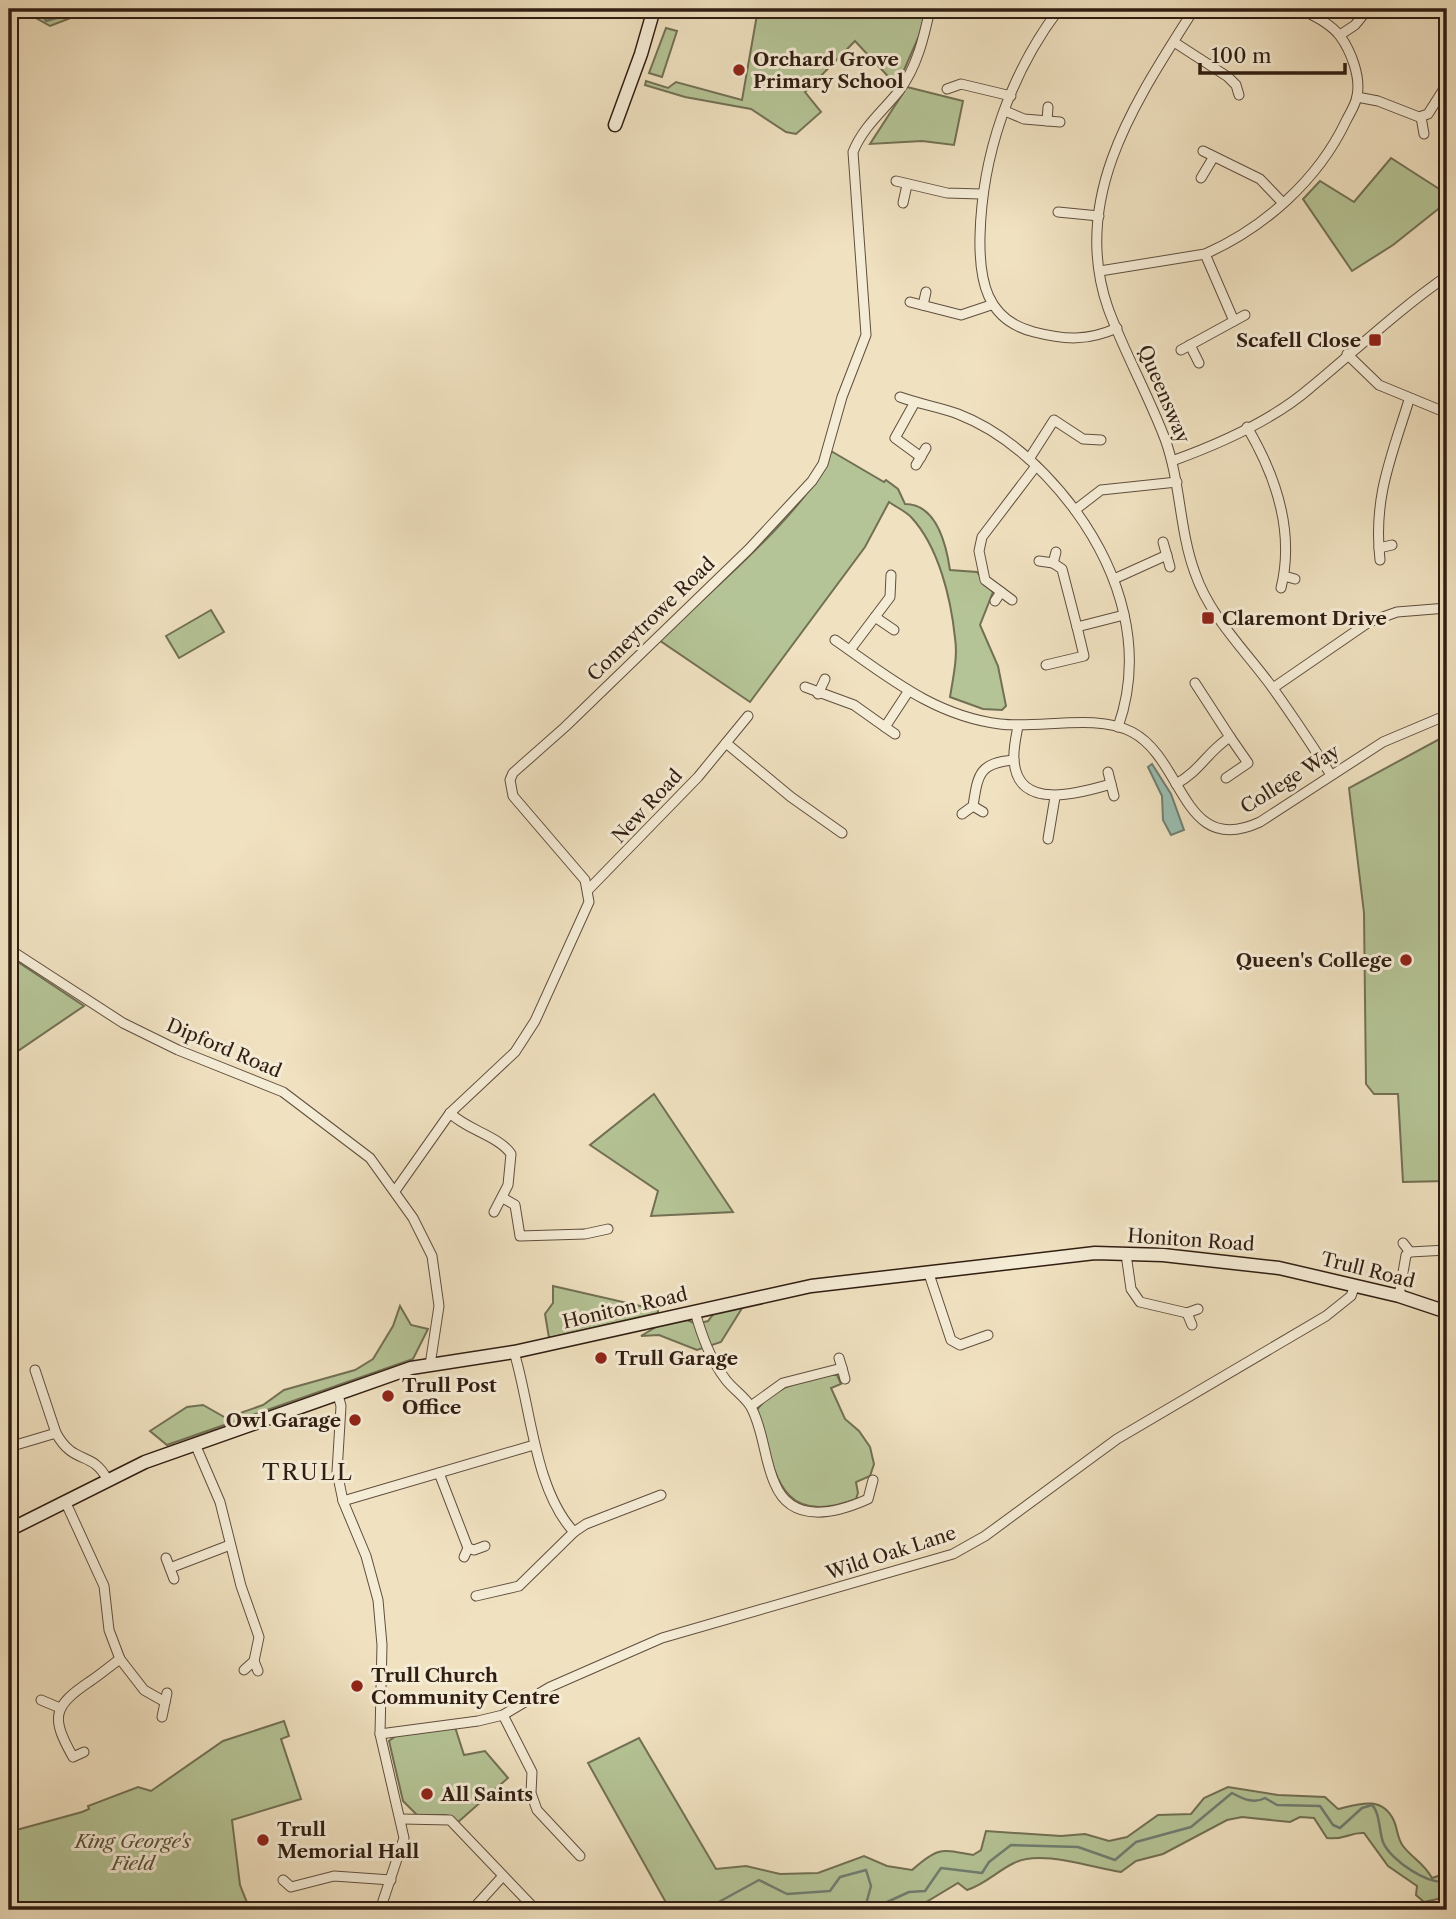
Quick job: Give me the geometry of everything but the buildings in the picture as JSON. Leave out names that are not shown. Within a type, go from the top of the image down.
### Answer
[{"type":"street","points":[[615,125],[654,9]]},
{"type":"street","name":"Comeytrowe Road","points":[[589,889],[520,807],[513,796],[510,780],[520,766],[565,727],[749,549],[811,481],[823,464],[842,397],[866,335],[853,152],[860,134],[900,89],[915,62],[930,9]]},
{"type":"street","points":[[1059,9],[1033,51],[1011,96],[986,165],[981,194],[980,271],[991,305],[1016,326],[1057,337],[1086,339],[1117,328]]},
{"type":"street","name":"Queensway","points":[[1194,9],[1121,131],[1103,187],[1099,216],[1100,271],[1117,328],[1172,461],[1190,557],[1198,582],[1214,612],[1273,688],[1331,775]]},
{"type":"street","points":[[1100,271],[1205,254],[1235,239],[1283,203],[1317,167],[1339,137],[1357,97],[1356,72],[1340,35],[1326,23],[1300,9]]},
{"type":"street","points":[[1340,35],[1355,25],[1368,9]]},
{"type":"street","points":[[1174,42],[1228,77],[1236,85],[1239,96]]},
{"type":"street","points":[[947,89],[961,83],[1011,96]]},
{"type":"street","points":[[1357,97],[1378,101],[1422,117],[1428,114],[1447,84]]},
{"type":"street","points":[[1047,121],[1048,107]]},
{"type":"street","points":[[1005,111],[1024,119],[1060,122]]},
{"type":"street","points":[[1422,117],[1423,134]]},
{"type":"street","points":[[1203,151],[1260,179],[1283,203]]},
{"type":"street","points":[[1201,178],[1213,158]]},
{"type":"street","points":[[895,181],[947,193],[981,194]]},
{"type":"street","points":[[903,203],[907,185]]},
{"type":"street","points":[[1058,212],[1099,216]]},
{"type":"street","points":[[1205,254],[1234,321]]},
{"type":"street","points":[[1172,461],[1247,427],[1304,393],[1402,307],[1447,276]]},
{"type":"street","points":[[923,305],[926,292]]},
{"type":"street","points":[[910,302],[961,315],[991,305]]},
{"type":"street","points":[[1199,363],[1186,348],[1245,315]]},
{"type":"street","points":[[1347,354],[1379,385],[1409,400],[1447,413]]},
{"type":"street","points":[[900,397],[985,426],[1033,462],[1075,510],[1097,542],[1114,579],[1131,652],[1131,677],[1118,727]]},
{"type":"street","points":[[1380,560],[1378,503],[1409,400]]},
{"type":"street","points":[[915,402],[891,435],[921,457]]},
{"type":"street","points":[[1012,600],[982,573],[979,551],[987,531],[1033,462],[1050,417],[1083,439],[1101,440]]},
{"type":"street","points":[[1247,427],[1270,467],[1279,493],[1284,576],[1281,589]]},
{"type":"street","points":[[1075,510],[1101,490],[1177,481]]},
{"type":"street","points":[[980,523],[987,531]]},
{"type":"street","points":[[1163,541],[1170,567]]},
{"type":"street","points":[[1378,548],[1391,545]]},
{"type":"street","points":[[1052,563],[1056,552]]},
{"type":"street","points":[[1114,579],[1167,555]]},
{"type":"street","points":[[1039,561],[1052,563],[1062,569],[1077,627],[1088,655],[1046,665]]},
{"type":"street","points":[[850,650],[896,592],[891,576]]},
{"type":"street","points":[[1284,576],[1295,579]]},
{"type":"street","points":[[995,601],[1001,592]]},
{"type":"street","points":[[1273,688],[1369,622],[1398,612],[1447,608]]},
{"type":"street","points":[[1077,627],[1124,615]]},
{"type":"street","points":[[875,617],[894,630]]},
{"type":"street","name":"College Way","points":[[835,640],[908,692],[948,712],[1018,726],[1105,724],[1132,732],[1154,750],[1199,817],[1218,830],[1231,832],[1260,822],[1383,742],[1447,715]]},
{"type":"street","points":[[818,694],[825,679]]},
{"type":"street","points":[[1195,682],[1230,737],[1252,761],[1226,778]]},
{"type":"street","points":[[805,687],[854,705],[895,734]]},
{"type":"street","points":[[885,727],[908,692]]},
{"type":"street","name":"New Road","points":[[589,889],[679,797],[748,716]]},
{"type":"street","points":[[1018,726],[1014,760],[1025,783],[1041,795],[1055,797],[1111,784]]},
{"type":"street","points":[[1176,784],[1198,770],[1211,752],[1230,737]]},
{"type":"street","points":[[726,743],[782,790],[842,833]]},
{"type":"street","points":[[962,814],[973,806],[983,769],[988,764],[1014,760]]},
{"type":"street","points":[[1108,772],[1114,796]]},
{"type":"street","points":[[1048,839],[1055,797]]},
{"type":"street","points":[[973,806],[983,812]]},
{"type":"street","points":[[395,1191],[450,1114],[515,1052],[535,1021],[586,911],[589,889]]},
{"type":"street","name":"Dipford Road","points":[[9,949],[123,1023],[178,1050],[284,1092],[357,1146],[395,1191],[426,1241],[436,1270],[439,1306],[430,1365]]},
{"type":"street","points":[[450,1114],[470,1130],[502,1144],[511,1154],[508,1185],[494,1212]]},
{"type":"street","points":[[503,1198],[515,1205],[520,1240],[585,1234],[608,1229]]},
{"type":"street","points":[[1403,1243],[1410,1252]]},
{"type":"street","points":[[1399,1296],[1406,1255],[1410,1252],[1447,1250]]},
{"type":"street","points":[[1126,1254],[1131,1289],[1140,1302],[1187,1313],[1198,1309]]},
{"type":"street","name":"Honiton Road","points":[[13,1528],[107,1479],[195,1444],[389,1375],[430,1365],[514,1352],[811,1286],[929,1274],[1061,1256],[1126,1254],[1202,1258],[1279,1268]]},
{"type":"street","name":"Trull Road","points":[[1279,1268],[1399,1296],[1447,1312]]},
{"type":"street","points":[[929,1274],[951,1340],[960,1345],[988,1335]]},
{"type":"street","name":"Wild Oak Lane","points":[[380,1734],[478,1721],[503,1714],[550,1687],[662,1638],[953,1554],[985,1536],[1117,1439],[1334,1310],[1351,1296],[1355,1286]]},
{"type":"street","points":[[695,1312],[712,1359],[724,1378],[751,1406],[779,1492],[797,1508],[812,1513],[827,1513],[868,1499],[873,1480]]},
{"type":"street","points":[[1187,1313],[1192,1325]]},
{"type":"street","points":[[514,1352],[534,1446],[557,1507],[574,1532]]},
{"type":"street","points":[[751,1406],[783,1383],[840,1363],[845,1379]]},
{"type":"street","points":[[35,1370],[56,1433],[68,1452],[97,1464],[107,1479]]},
{"type":"street","points":[[338,1395],[341,1406],[337,1472],[343,1501],[366,1556],[378,1600],[382,1644],[380,1734],[402,1819],[404,1838],[380,1910]]},
{"type":"street","points":[[9,1447],[56,1433]]},
{"type":"street","points":[[195,1444],[220,1502],[230,1545],[259,1637],[254,1661],[258,1671]]},
{"type":"street","points":[[343,1501],[534,1446]]},
{"type":"street","points":[[439,1473],[466,1552],[485,1546]]},
{"type":"street","points":[[476,1596],[490,1595],[519,1586],[574,1532],[586,1524],[657,1499]]},
{"type":"street","points":[[65,1501],[102,1579],[109,1630],[120,1659],[144,1690],[166,1698],[162,1717]]},
{"type":"street","points":[[9,1510],[13,1528]]},
{"type":"street","points":[[170,1568],[230,1545]]},
{"type":"street","points":[[166,1558],[174,1579]]},
{"type":"street","points":[[490,1595],[494,1606]]},
{"type":"street","points":[[84,1752],[69,1759],[57,1723],[60,1708],[72,1692],[120,1659]]},
{"type":"street","points":[[244,1670],[254,1661]]},
{"type":"street","points":[[41,1700],[60,1708]]},
{"type":"street","points":[[503,1714],[532,1772],[531,1793],[537,1810],[580,1856]]},
{"type":"street","points":[[402,1819],[450,1820],[536,1910]]},
{"type":"street","points":[[283,1880],[291,1886],[334,1876],[381,1877],[391,1880]]},
{"type":"street","points":[[472,1910],[502,1877]]},
{"type":"green space","points":[[9,9],[94,9],[50,26],[34,17],[9,19]]},
{"type":"green space","name":"Orchard Grove Primary School","points":[[758,9],[927,9],[919,36],[897,86],[855,41],[805,92],[821,112],[796,134],[786,132],[751,109],[685,97],[645,85],[646,81],[668,88],[676,82],[742,100]]},
{"type":"green space","points":[[666,28],[677,31],[662,77],[649,73]]},
{"type":"green space","points":[[907,87],[963,101],[954,145],[922,141],[870,144]]},
{"type":"green space","points":[[1391,158],[1447,194],[1447,202],[1393,245],[1352,271],[1303,199],[1320,181],[1354,202]]},
{"type":"green space","points":[[831,451],[884,482],[886,480],[898,489],[905,504],[925,511],[938,527],[950,570],[977,572],[993,592],[980,625],[998,666],[1006,706],[1002,710],[983,709],[950,697],[956,645],[942,574],[921,529],[909,515],[889,502],[865,547],[750,702],[659,640],[756,550],[781,523],[821,473]]},
{"type":"green space","points":[[211,610],[224,632],[179,658],[166,636]]},
{"type":"green space","name":"Queen's College","points":[[1447,735],[1447,1181],[1403,1182],[1398,1094],[1374,1094],[1366,1084],[1364,913],[1349,788]]},
{"type":"green space","points":[[9,956],[84,1006],[9,1057]]},
{"type":"green space","points":[[654,1094],[733,1212],[651,1216],[658,1191],[590,1145]]},
{"type":"green space","points":[[553,1286],[658,1310],[658,1313],[549,1338],[545,1314],[553,1303]]},
{"type":"green space","points":[[744,1305],[721,1342],[697,1350],[659,1335],[641,1336],[661,1324],[685,1319],[696,1324],[708,1321],[715,1312]]},
{"type":"green space","points":[[400,1306],[411,1325],[428,1329],[413,1359],[167,1445],[150,1431],[187,1407],[203,1405],[226,1418],[263,1405],[284,1390],[355,1370],[373,1359],[393,1326]]},
{"type":"green space","points":[[837,1375],[841,1384],[831,1388],[845,1419],[859,1431],[870,1447],[874,1464],[870,1476],[856,1482],[856,1499],[830,1506],[809,1506],[794,1500],[783,1488],[775,1472],[757,1410],[780,1390]]},
{"type":"green space","name":"King George's Field","points":[[284,1721],[289,1736],[281,1739],[301,1799],[232,1820],[240,1885],[250,1910],[9,1910],[9,1832],[82,1812],[89,1809],[88,1806],[138,1787],[151,1791],[223,1741]]},
{"type":"green space","points":[[455,1727],[464,1755],[485,1751],[508,1778],[457,1823],[446,1815],[417,1815],[403,1801],[389,1741],[397,1735]]},
{"type":"green space","points":[[639,1738],[716,1869],[746,1866],[780,1874],[818,1873],[864,1856],[887,1866],[912,1870],[928,1857],[940,1852],[973,1855],[981,1850],[986,1831],[1061,1836],[1085,1834],[1109,1841],[1127,1837],[1158,1815],[1191,1814],[1204,1798],[1228,1787],[1278,1795],[1325,1797],[1338,1809],[1369,1803],[1383,1807],[1394,1821],[1403,1846],[1432,1878],[1447,1873],[1447,1897],[1424,1902],[1416,1895],[1417,1886],[1388,1866],[1364,1833],[1327,1838],[1314,1818],[1300,1817],[1290,1822],[1242,1817],[1227,1820],[1163,1854],[1136,1861],[1121,1872],[1067,1861],[1025,1859],[967,1890],[958,1883],[913,1910],[661,1910],[668,1906],[588,1763]]},
{"type":"water","points":[[1152,764],[1171,794],[1184,830],[1171,835],[1163,820],[1162,796],[1148,767]]},
{"type":"waterway","points":[[9,9],[21,9]]},
{"type":"waterway","points":[[39,9],[46,21],[88,9]]},
{"type":"waterway","points":[[820,1910],[865,1905],[874,1908],[909,1892],[925,1891],[941,1868],[982,1873],[989,1862],[1011,1845],[1078,1847],[1115,1860],[1136,1842],[1191,1827],[1232,1793],[1253,1801],[1265,1798],[1277,1805],[1320,1806],[1333,1825],[1340,1828],[1362,1808],[1372,1805],[1378,1817],[1383,1842],[1393,1856],[1421,1876],[1430,1880],[1447,1881]]},
{"type":"waterway","points":[[704,1910],[759,1880],[787,1894],[830,1891],[840,1877],[866,1870],[871,1886],[866,1904]]},
{"type":"place","name":"Orchard Grove Primary School","points":[[739,70]]},
{"type":"place","name":"Scafell Close","points":[[1375,340]]},
{"type":"place","name":"Claremont Drive","points":[[1208,618]]},
{"type":"place","name":"Queen's College","points":[[1406,960]]},
{"type":"place","name":"Trull Garage","points":[[601,1358]]},
{"type":"place","name":"Trull Post Office","points":[[388,1396]]},
{"type":"place","name":"Owl Garage","points":[[355,1420]]},
{"type":"place","name":"Trull Church Community Centre","points":[[357,1686]]},
{"type":"place","name":"All Saints","points":[[427,1794]]},
{"type":"place","name":"Trull Memorial Hall","points":[[263,1840]]},
{"type":"district","name":"TRULL","points":[[308,1472]]}]
